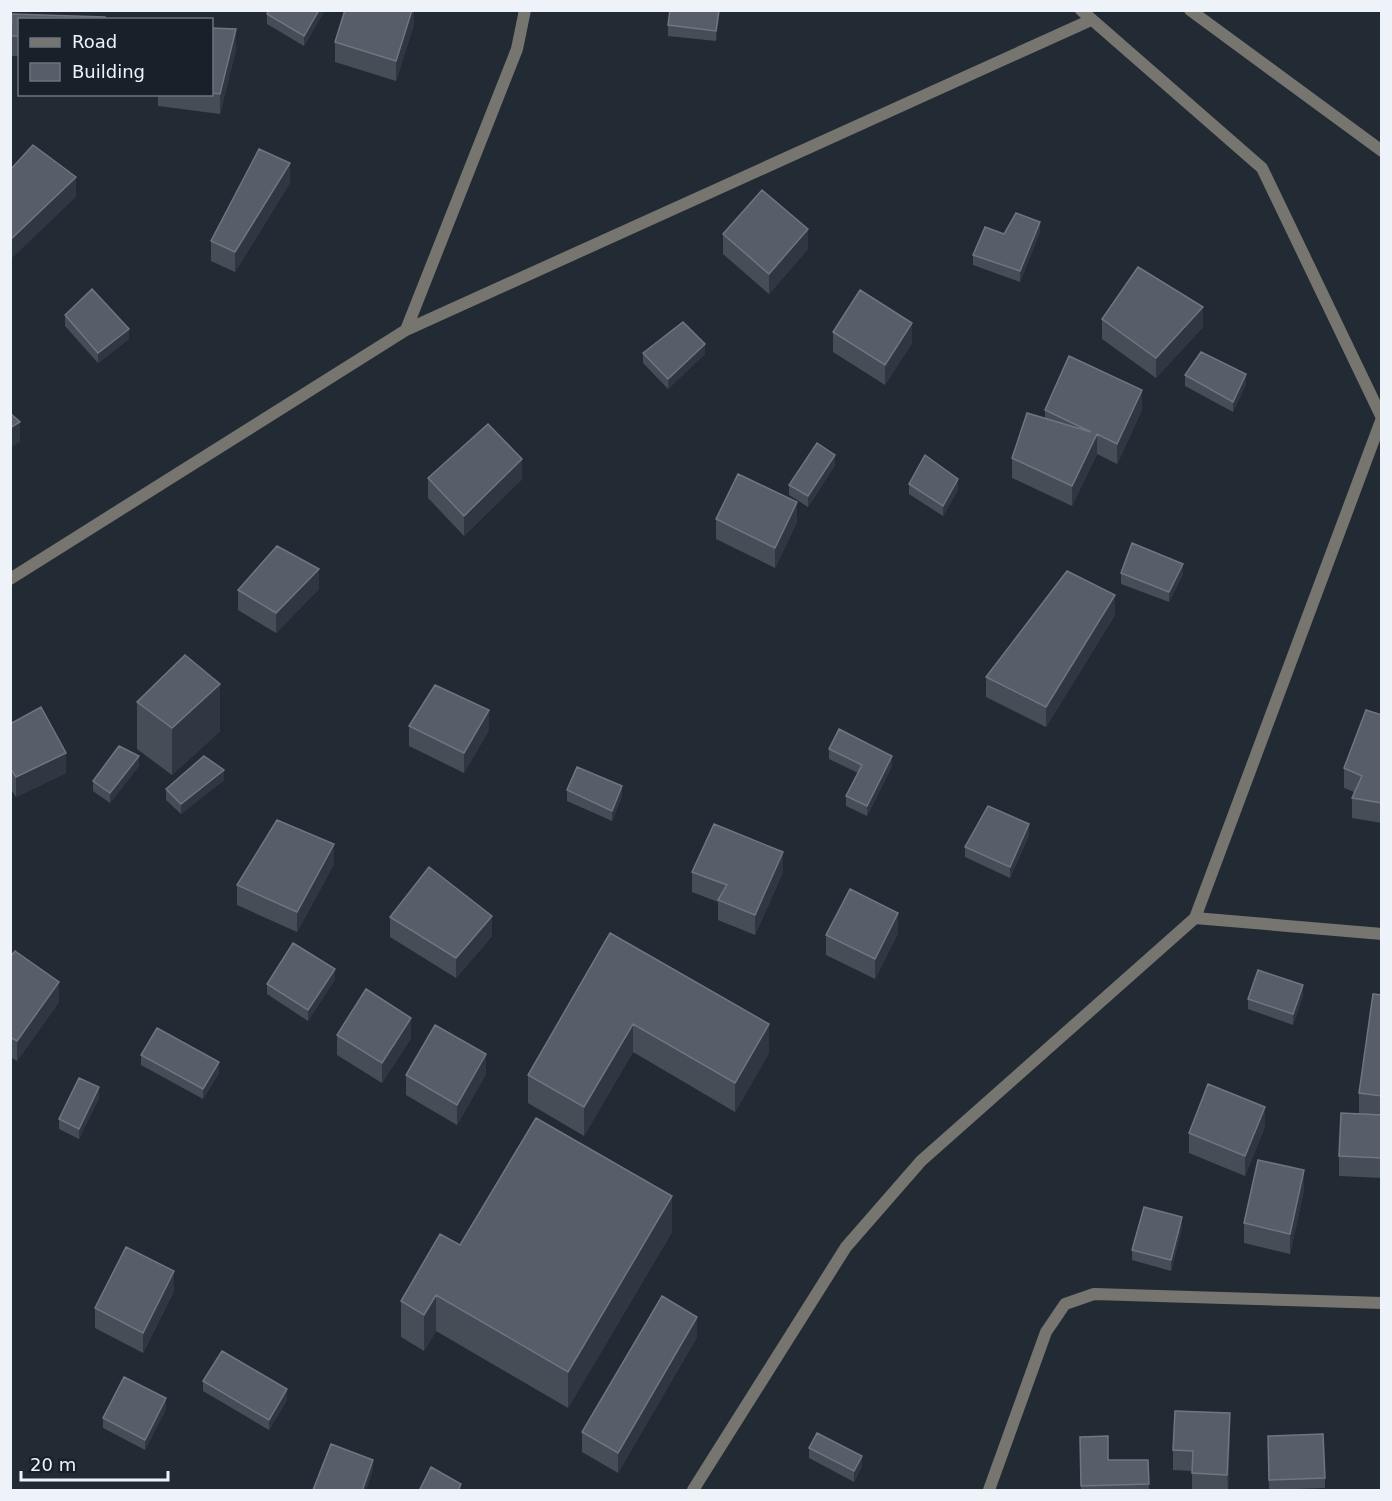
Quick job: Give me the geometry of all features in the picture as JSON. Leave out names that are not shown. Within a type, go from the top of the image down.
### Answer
[{"type":"street","points":[[406,330],[517,49],[525,10]]},
{"type":"street","points":[[693,1491],[846,1247],[921,1161],[1195,918],[1381,418],[1262,168],[1081,10]]},
{"type":"street","points":[[1190,10],[1382,151]]},
{"type":"street","points":[[10,579],[406,330],[1091,20]]},
{"type":"street","points":[[1195,918],[1382,934]]},
{"type":"street","points":[[989,1491],[1046,1332],[1065,1304],[1094,1294],[1382,1303]]},
{"type":"building","points":[[269,10],[319,10],[304,36],[267,14]]},
{"type":"building","points":[[345,10],[412,10],[396,61],[335,42]]},
{"type":"building","points":[[670,10],[719,10],[716,31],[668,25]]},
{"type":"building","points":[[12,14],[105,17],[18,18],[18,36],[11,36]]},
{"type":"building","points":[[213,28],[236,29],[220,94],[213,93]]},
{"type":"building","points":[[33,145],[76,177],[10,240],[10,170]]},
{"type":"building","points":[[259,149],[290,163],[235,252],[211,241]]},
{"type":"building","points":[[762,190],[808,229],[769,274],[723,234]]},
{"type":"building","points":[[1016,213],[1040,222],[1020,271],[973,255],[985,227],[1004,234]]},
{"type":"building","points":[[1138,267],[1203,307],[1156,358],[1102,319]]},
{"type":"building","points":[[92,289],[129,329],[98,353],[65,315]]},
{"type":"building","points":[[860,290],[912,323],[885,365],[833,332]]},
{"type":"building","points":[[683,322],[705,344],[668,379],[643,353]]},
{"type":"building","points":[[1201,352],[1246,374],[1233,402],[1185,375]]},
{"type":"building","points":[[1069,356],[1142,390],[1117,444],[1097,434],[1072,486],[1012,458],[1027,413],[1091,432],[1045,410]]},
{"type":"building","points":[[10,413],[20,422],[10,428]]},
{"type":"building","points":[[488,424],[522,459],[464,516],[428,478]]},
{"type":"building","points":[[817,443],[835,455],[808,496],[789,485]]},
{"type":"building","points":[[925,455],[958,479],[943,506],[909,484]]},
{"type":"building","points":[[738,474],[797,502],[775,548],[716,519]]},
{"type":"building","points":[[1132,543],[1183,564],[1169,592],[1121,573]]},
{"type":"building","points":[[277,546],[319,569],[276,613],[238,590]]},
{"type":"building","points":[[1067,571],[1115,595],[1046,707],[986,677]]},
{"type":"building","points":[[185,655],[220,684],[172,728],[137,702]]},
{"type":"building","points":[[435,685],[489,710],[464,753],[409,726]]},
{"type":"building","points":[[41,707],[66,753],[16,777],[10,768],[10,724]]},
{"type":"building","points":[[1366,710],[1382,715],[1382,803],[1352,798],[1362,776],[1344,768]]},
{"type":"building","points":[[839,729],[892,756],[867,806],[846,796],[862,765],[829,749]]},
{"type":"building","points":[[119,746],[139,756],[110,793],[93,781]]},
{"type":"building","points":[[204,756],[224,770],[181,804],[166,789]]},
{"type":"building","points":[[577,767],[622,786],[612,811],[567,790]]},
{"type":"building","points":[[988,806],[1029,824],[1010,867],[965,847]]},
{"type":"building","points":[[277,820],[334,844],[297,912],[237,885]]},
{"type":"building","points":[[714,824],[783,852],[755,915],[718,900],[727,885],[692,872]]},
{"type":"building","points":[[429,867],[492,916],[456,958],[390,917]]},
{"type":"building","points":[[850,889],[898,913],[875,959],[826,935]]},
{"type":"building","points":[[610,933],[769,1024],[735,1083],[633,1024],[584,1107],[528,1075]]},
{"type":"building","points":[[293,943],[335,969],[308,1010],[267,984]]},
{"type":"building","points":[[15,951],[59,982],[17,1041],[10,1037],[10,957]]},
{"type":"building","points":[[1258,970],[1303,985],[1293,1014],[1248,999]]},
{"type":"building","points":[[366,989],[411,1018],[382,1063],[337,1035]]},
{"type":"building","points":[[1373,994],[1382,995],[1382,1096],[1359,1093]]},
{"type":"building","points":[[435,1025],[486,1054],[457,1105],[406,1075]]},
{"type":"building","points":[[157,1028],[219,1062],[203,1089],[141,1055]]},
{"type":"building","points":[[79,1078],[99,1087],[79,1129],[59,1119]]},
{"type":"building","points":[[1208,1084],[1265,1107],[1245,1156],[1189,1133]]},
{"type":"building","points":[[1341,1113],[1382,1115],[1382,1158],[1339,1156]]},
{"type":"building","points":[[536,1118],[672,1196],[568,1372],[436,1295],[424,1315],[401,1301],[440,1234],[460,1245]]},
{"type":"building","points":[[1258,1160],[1304,1170],[1290,1234],[1244,1223]]},
{"type":"building","points":[[1144,1207],[1182,1217],[1171,1260],[1132,1250]]},
{"type":"building","points":[[126,1247],[174,1271],[143,1333],[95,1308]]},
{"type":"building","points":[[662,1296],[697,1317],[618,1453],[582,1432]]},
{"type":"building","points":[[222,1351],[287,1389],[269,1420],[203,1381]]},
{"type":"building","points":[[124,1377],[166,1398],[145,1440],[103,1418]]},
{"type":"building","points":[[1175,1411],[1230,1413],[1227,1475],[1192,1473],[1193,1451],[1173,1450]]},
{"type":"building","points":[[817,1433],[862,1456],[854,1471],[809,1448]]},
{"type":"building","points":[[1323,1434],[1325,1478],[1269,1480],[1268,1436]]},
{"type":"building","points":[[1108,1436],[1108,1460],[1148,1460],[1149,1484],[1081,1486],[1080,1437]]},
{"type":"building","points":[[331,1444],[373,1460],[362,1491],[313,1490]]},
{"type":"building","points":[[431,1467],[461,1484],[458,1491],[419,1491]]}]
